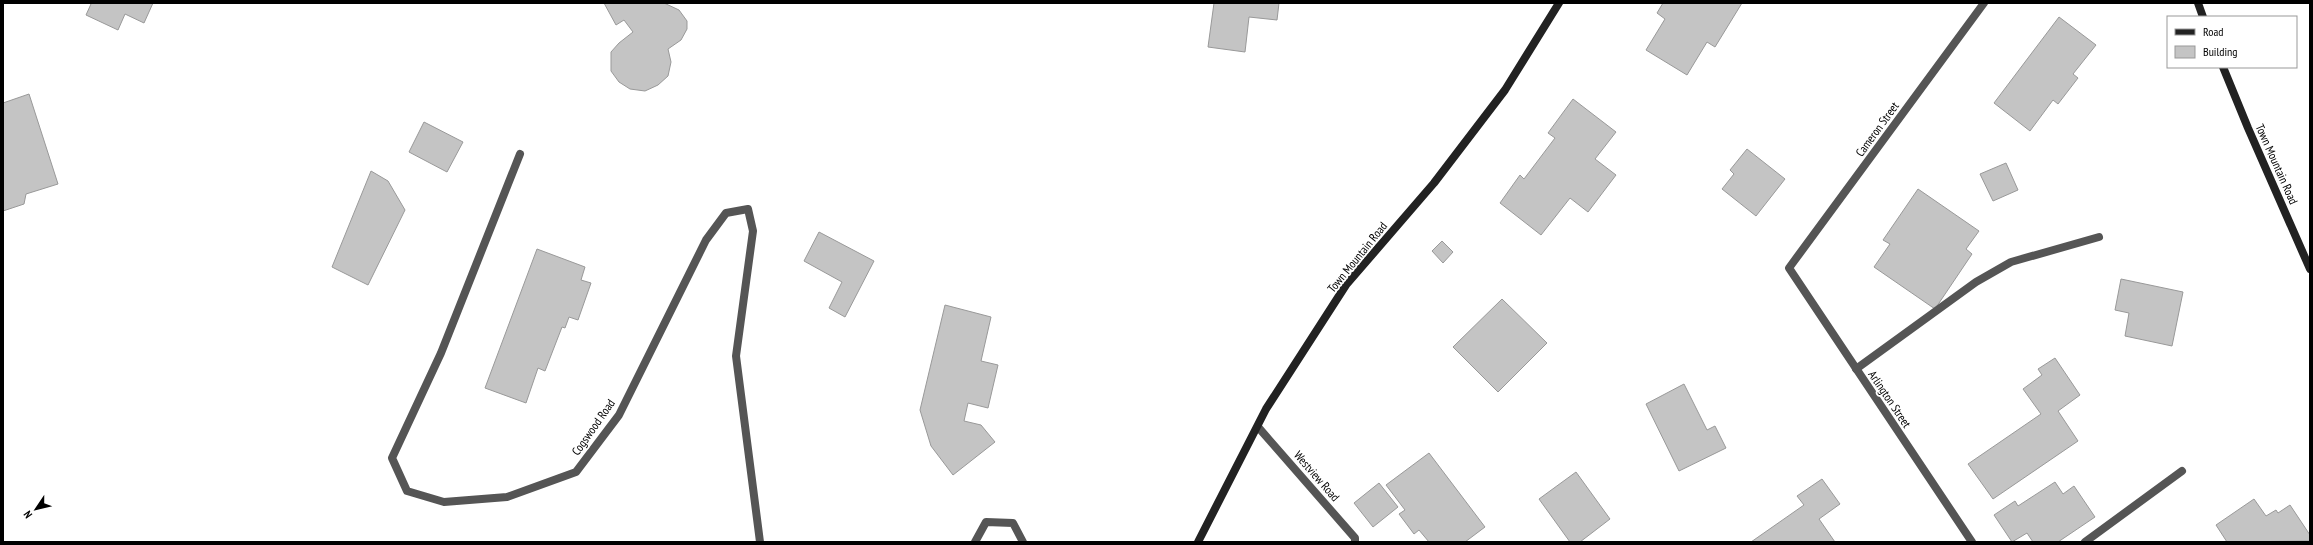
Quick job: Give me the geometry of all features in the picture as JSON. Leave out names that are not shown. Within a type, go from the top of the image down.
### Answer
[{"type":"main road","name":"Town Mountain Road","points":[[1198,542],[1266,409],[1346,285],[1434,183],[1505,90],[1559,3]]},
{"type":"main road","points":[[2198,3],[2203,16]]},
{"type":"main road","name":"Town Mountain Road","points":[[2223,68],[2310,269]]},
{"type":"street","name":"Cameron Street","points":[[1788,268],[1823,224],[1984,3]]},
{"type":"street","name":"Cogswood Road","points":[[520,154],[441,353],[392,458],[407,491],[444,502],[507,497],[576,472],[619,415],[706,240],[726,213],[748,209],[753,231],[736,356],[760,542]]},
{"type":"street","points":[[1856,369],[1976,282],[2011,262],[2099,237]]},
{"type":"street","name":"Arlington Street","points":[[1788,268],[1972,542]]},
{"type":"street","name":"Westview Road","points":[[1258,427],[1355,538],[1355,542]]},
{"type":"street","points":[[2085,542],[2182,472]]},
{"type":"street","points":[[975,542],[986,522],[1013,523],[1023,542]]},
{"type":"building","points":[[88,3],[153,3],[144,23],[125,14],[118,30],[86,15],[91,4]]},
{"type":"building","points":[[604,3],[664,3],[679,10],[687,21],[687,29],[681,40],[668,49],[671,62],[668,76],[658,85],[645,91],[630,89],[619,82],[611,71],[611,52],[619,43],[633,32],[624,20],[616,25]]},
{"type":"building","points":[[1214,3],[1279,3],[1277,20],[1249,17],[1245,52],[1208,47]]},
{"type":"building","points":[[1663,3],[1742,3],[1715,47],[1707,42],[1687,75],[1646,50],[1665,19],[1657,13]]},
{"type":"building","points":[[2059,17],[2096,45],[2073,74],[2078,78],[2058,104],[2053,100],[2030,131],[1994,103]]},
{"type":"building","points":[[29,94],[58,184],[26,194],[24,204],[3,211],[3,103]]},
{"type":"building","points":[[1573,99],[1616,132],[1595,159],[1616,175],[1588,212],[1570,198],[1541,235],[1500,203],[1520,175],[1524,179],[1555,138],[1548,133]]},
{"type":"building","points":[[424,122],[463,142],[447,172],[409,152]]},
{"type":"building","points":[[1747,149],[1785,179],[1756,216],[1722,189],[1734,174],[1730,170]]},
{"type":"building","points":[[2006,163],[2018,190],[1993,201],[1980,174]]},
{"type":"building","points":[[371,171],[388,181],[405,210],[368,285],[332,267]]},
{"type":"building","points":[[1918,189],[1979,231],[1966,249],[1972,254],[1935,309],[1874,267],[1890,244],[1883,240]]},
{"type":"building","points":[[819,232],[874,261],[845,317],[829,308],[842,282],[804,261]]},
{"type":"building","points":[[1442,241],[1453,252],[1443,263],[1432,251]]},
{"type":"building","points":[[537,249],[585,267],[581,280],[591,283],[578,320],[569,317],[565,328],[562,327],[545,371],[538,368],[526,403],[485,388]]},
{"type":"building","points":[[2121,279],[2183,292],[2172,346],[2125,336],[2129,313],[2115,310]]},
{"type":"building","points":[[1502,299],[1547,343],[1498,392],[1453,347]]},
{"type":"building","points":[[945,305],[991,317],[981,361],[998,365],[988,408],[968,403],[964,421],[981,425],[995,442],[953,475],[931,446],[920,410]]},
{"type":"building","points":[[2055,358],[2080,395],[2058,411],[2078,441],[1993,499],[1968,464],[2041,414],[2023,389],[2042,375],[2038,369]]},
{"type":"building","points":[[1684,384],[1707,430],[1715,426],[1726,448],[1679,471],[1646,404]]},
{"type":"building","points":[[1429,453],[1485,527],[1465,542],[1429,542],[1419,530],[1414,534],[1399,514],[1405,510],[1386,485]]},
{"type":"building","points":[[1576,472],[1610,519],[1580,542],[1570,542],[1539,499]]},
{"type":"building","points":[[1822,479],[1840,504],[1819,519],[1835,542],[1751,542],[1804,505],[1797,496]]},
{"type":"building","points":[[2055,482],[2063,494],[2074,486],[2095,517],[2058,542],[2033,542],[2027,533],[2012,542],[1994,515],[2015,501],[2018,506]]},
{"type":"building","points":[[1379,483],[1398,507],[1373,527],[1354,503]]},
{"type":"building","points":[[2254,499],[2266,516],[2276,510],[2278,513],[2290,505],[2310,535],[2310,541],[2227,542],[2216,525]]}]
